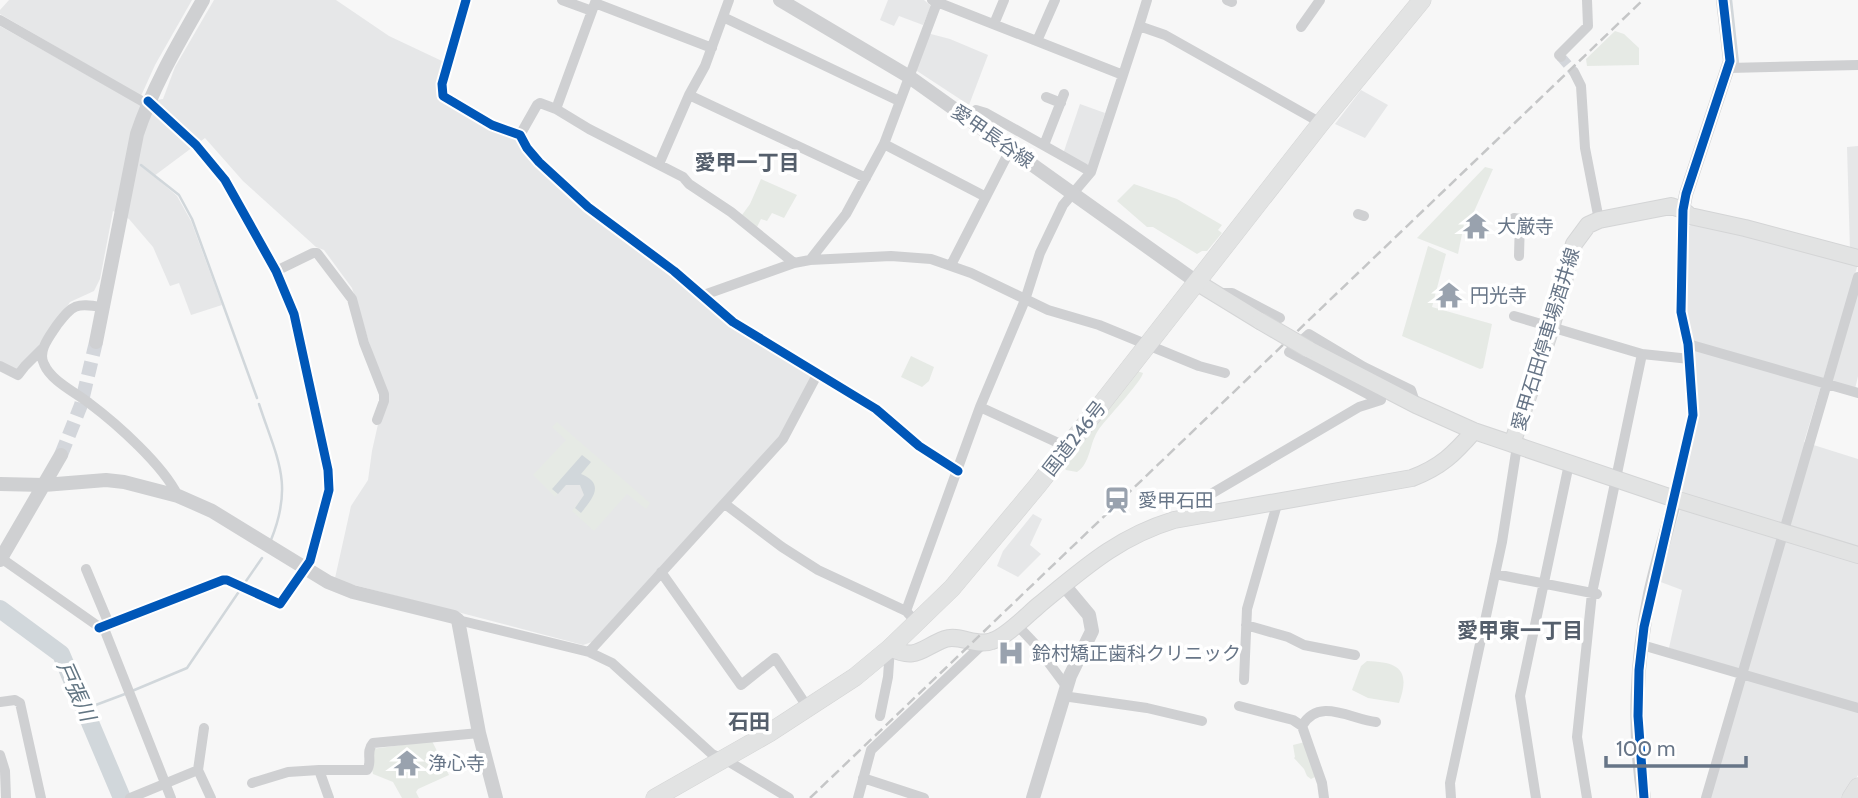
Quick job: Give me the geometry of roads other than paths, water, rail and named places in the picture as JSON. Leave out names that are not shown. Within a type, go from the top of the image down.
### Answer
[{"type":"main road","name":"国道246号","points":[[655,798],[769,733],[855,677],[890,648],[911,617],[952,588],[990,544],[1198,283],[1321,123],[1422,0]]},
{"type":"main road","points":[[1599,220],[1664,207],[1858,258]]},
{"type":"main road","name":"愛甲石田停車場酒井線","points":[[1515,445],[1574,244],[1588,225],[1599,220]]},
{"type":"main road","name":"愛甲石田停車場酒井線","points":[[1198,283],[1386,396],[1416,405],[1474,431],[1615,480],[1858,555]]},
{"type":"main road","points":[[890,648],[911,655],[946,638],[984,643],[994,641],[1064,584],[1127,538],[1174,520],[1412,478],[1437,467],[1454,454],[1474,431]]},
{"type":"main road","points":[[1851,798],[1858,787]]},
{"type":"street","points":[[96,342],[137,134],[148,102],[204,0]]},
{"type":"street","points":[[466,0],[442,84],[443,96],[492,125],[520,135],[539,162],[588,207],[674,271],[733,322],[876,409],[919,446],[958,471]]},
{"type":"street","points":[[562,0],[594,5],[712,48]]},
{"type":"street","points":[[659,164],[712,48],[729,0]]},
{"type":"street","name":"愛甲長谷線","points":[[780,0],[908,76],[1198,283]]},
{"type":"street","points":[[994,24],[1004,0]]},
{"type":"street","points":[[1037,41],[1055,0]]},
{"type":"street","points":[[725,504],[818,570],[911,617],[979,407],[1025,300],[1040,253],[1063,205],[1091,172],[1147,0]]},
{"type":"street","points":[[1301,27],[1320,0]]},
{"type":"street","points":[[1561,57],[1559,55],[1588,26],[1587,0]]},
{"type":"street","points":[[1644,798],[1638,716],[1642,645],[1650,593],[1675,499],[1693,415],[1690,359],[1681,312],[1683,210],[1729,68],[1723,0]]},
{"type":"street","points":[[810,260],[846,214],[884,144],[936,1],[1124,75]]},
{"type":"street","points":[[556,109],[594,5]]},
{"type":"street","points":[[723,17],[899,101]]},
{"type":"street","points":[[0,20],[148,102],[196,145],[225,180],[276,271],[294,314],[330,480],[310,561],[280,604],[223,580],[104,626]]},
{"type":"street","points":[[1139,26],[1165,35],[1321,123]]},
{"type":"street","points":[[1729,68],[1858,65]]},
{"type":"street","points":[[1574,72],[1581,86],[1583,135],[1599,220]]},
{"type":"street","points":[[689,95],[866,178]]},
{"type":"street","points":[[1044,145],[1063,99],[1046,97]]},
{"type":"street","points":[[520,135],[537,104],[556,109],[683,177],[794,263]]},
{"type":"street","points":[[968,117],[976,110],[986,113],[1091,172]]},
{"type":"street","points":[[884,144],[986,197]]},
{"type":"street","points":[[951,265],[1011,148]]},
{"type":"street","points":[[1514,218],[1520,219],[1518,256]]},
{"type":"street","points":[[276,271],[317,253],[352,299],[363,343],[384,394],[377,420]]},
{"type":"street","points":[[701,296],[794,263],[810,260],[891,256],[931,260],[951,265],[1048,310],[1099,325],[1225,373]]},
{"type":"street","points":[[1706,798],[1858,277]]},
{"type":"street","points":[[1215,293],[1232,293],[1280,318]]},
{"type":"street","points":[[0,366],[18,375],[42,349],[69,310],[76,305],[85,304],[102,307]]},
{"type":"street","points":[[1514,316],[1642,354],[1690,359]]},
{"type":"street","points":[[1386,396],[1289,352],[1309,334],[1364,367],[1412,390],[1416,405]]},
{"type":"street","points":[[1688,344],[1858,393]]},
{"type":"street","points":[[42,349],[43,363],[53,376],[109,418],[171,482],[178,496]]},
{"type":"street","points":[[1587,798],[1577,737],[1594,594],[1642,354]]},
{"type":"street","points":[[589,652],[783,439],[818,373]]},
{"type":"street","points":[[1174,520],[1187,508],[1359,407],[1386,396]]},
{"type":"street","points":[[979,407],[1067,447]]},
{"type":"street","points":[[1451,798],[1450,783],[1513,485],[1515,445]]},
{"type":"street","points":[[61,454],[1,559],[104,626]]},
{"type":"street","points":[[1536,798],[1520,696],[1569,464]]},
{"type":"street","points":[[0,484],[44,485],[106,480],[178,496],[212,511],[305,569],[353,592],[589,652],[612,663],[712,754],[789,798]]},
{"type":"street","points":[[1244,680],[1247,610],[1278,501]]},
{"type":"street","points":[[86,569],[105,631],[171,798]]},
{"type":"street","points":[[661,572],[741,685],[775,658],[808,708]]},
{"type":"street","points":[[1495,574],[1594,594]]},
{"type":"street","points":[[1032,798],[1065,691],[1092,627],[1089,615],[1064,584]]},
{"type":"street","points":[[458,620],[479,733],[496,798]]},
{"type":"street","points":[[1016,624],[1034,643],[1065,691],[1202,721]]},
{"type":"street","points":[[1246,625],[1288,637],[1304,645],[1348,656]]},
{"type":"street","points":[[858,798],[871,750],[984,643]]},
{"type":"street","points":[[1642,645],[1858,708]]},
{"type":"street","points":[[880,716],[888,677],[890,648]]},
{"type":"street","points":[[0,702],[15,700],[20,703],[41,798]]},
{"type":"street","points":[[1239,705],[1293,720],[1302,726],[1322,782],[1324,798]]},
{"type":"street","points":[[1302,726],[1307,718],[1325,710],[1376,722]]},
{"type":"street","points":[[204,728],[198,770],[213,798]]},
{"type":"street","points":[[252,782],[288,772],[367,770],[369,750],[373,743],[479,733]]},
{"type":"street","points":[[0,755],[5,771],[6,798]]},
{"type":"street","points":[[130,798],[198,770]]},
{"type":"street","points":[[319,770],[329,798]]},
{"type":"street","points":[[863,778],[924,798]]},
{"type":"waterway","points":[[1731,0],[1738,64]]},
{"type":"waterway","points":[[141,165],[179,195],[192,219],[257,398]]},
{"type":"waterway","points":[[259,404],[277,456],[282,486],[278,520],[271,540]]},
{"type":"waterway","points":[[244,584],[262,558]]},
{"type":"waterway","points":[[132,691],[187,668],[240,590]]},
{"type":"waterway","name":"戸張川","points":[[0,609],[61,654],[122,798]]},
{"type":"waterway","points":[[85,709],[125,694]]},
{"type":"tunnel","points":[[1561,57],[1574,72]]},
{"type":"tunnel","points":[[61,455],[81,405],[96,342]]},
{"type":"railway","points":[[810,798],[1643,0]]},
{"type":"place","name":"大厳寺","points":[[1476,226]]},
{"type":"place","name":"円光寺","points":[[1449,295]]},
{"type":"place","name":"愛甲石田","points":[[1117,500]]},
{"type":"place","name":"鈴村矯正歯科クリニック","points":[[1011,653]]},
{"type":"place","name":"浄心寺","points":[[407,763]]},
{"type":"district","name":"愛甲一丁目","points":[[747,163]]},
{"type":"district","name":"愛甲東一丁目","points":[[1520,631]]},
{"type":"district","name":"石田","points":[[749,722]]}]
